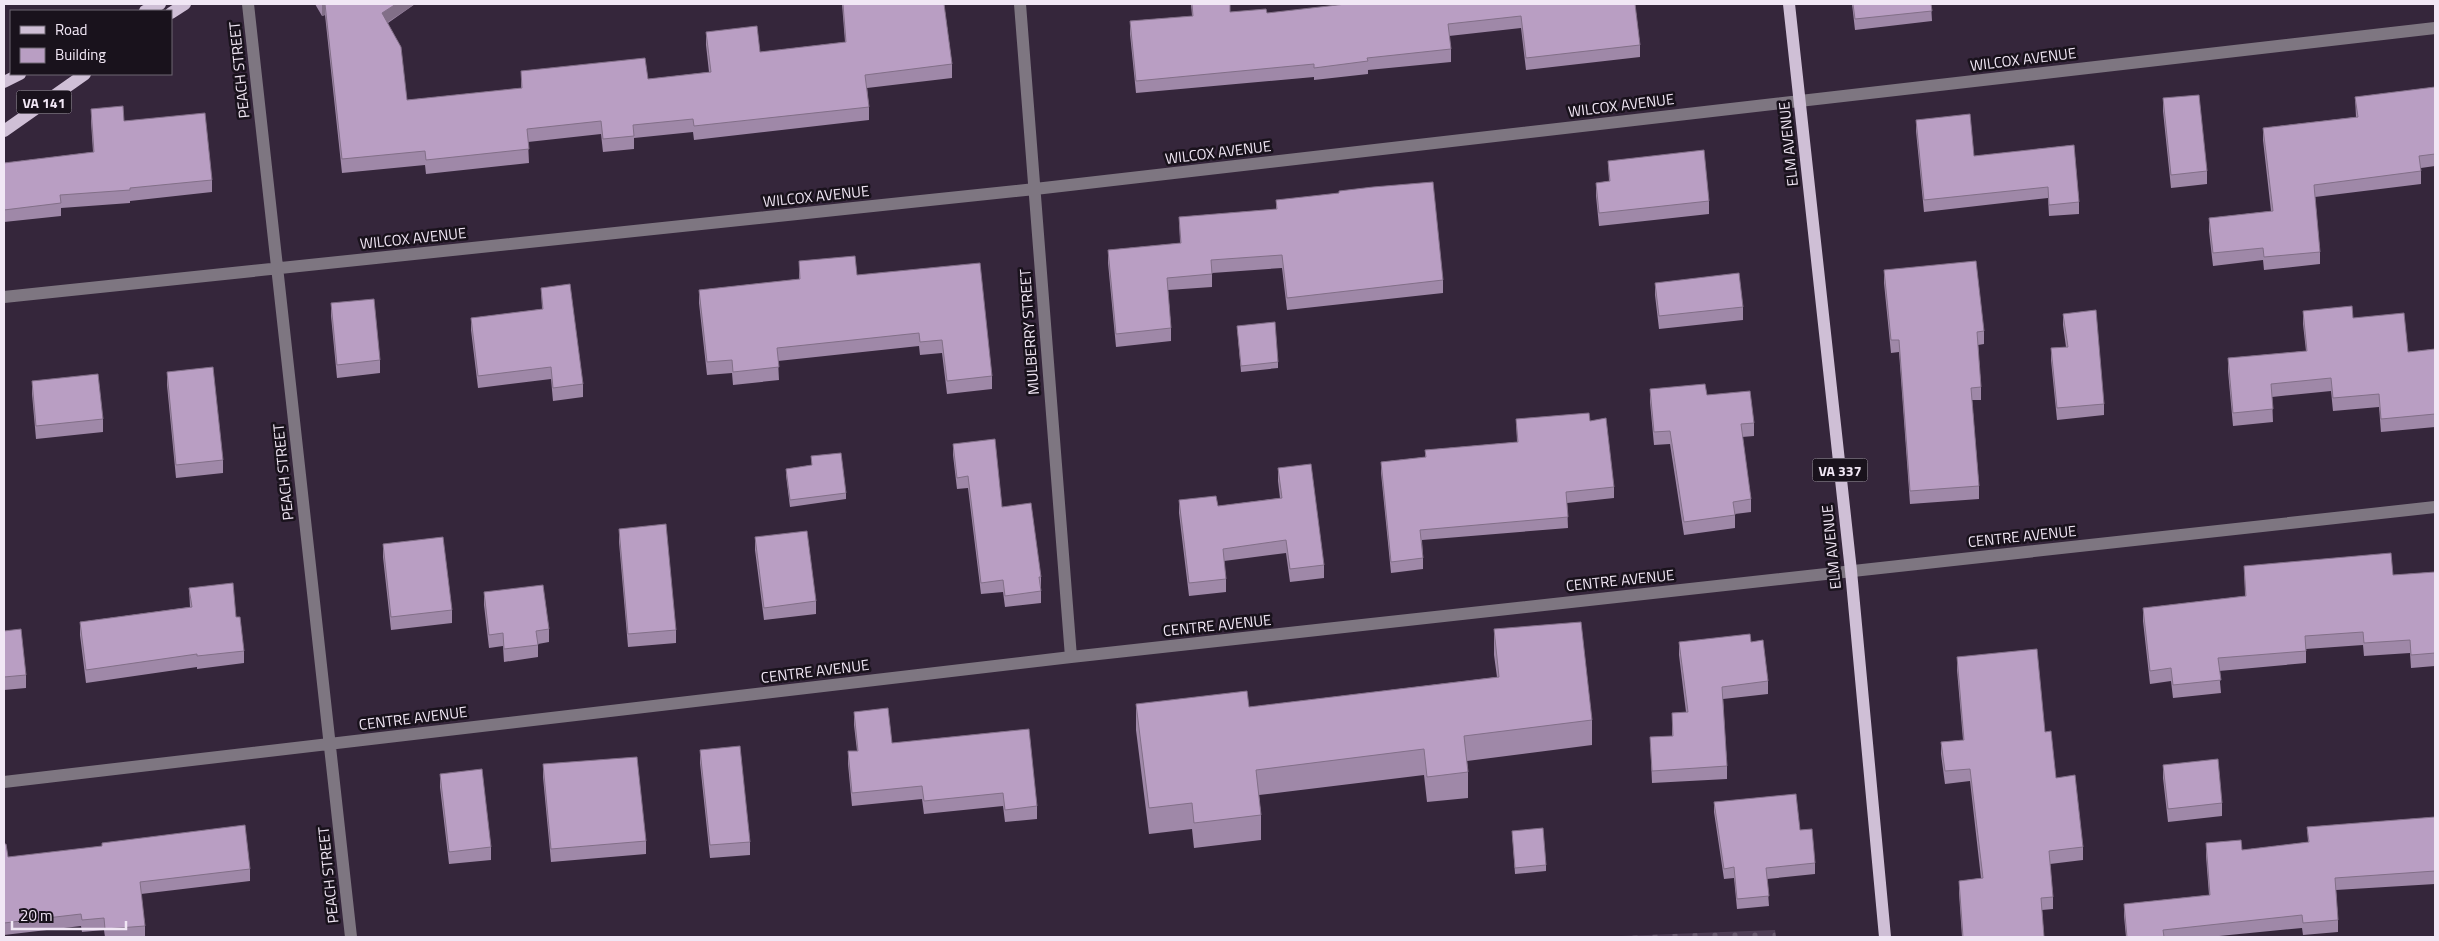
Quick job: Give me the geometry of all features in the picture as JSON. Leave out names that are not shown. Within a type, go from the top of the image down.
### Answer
[{"type":"main road","points":[[147,10],[160,4]]},
{"type":"main road","points":[[172,12],[184,4]]},
{"type":"main road","name":"ELM AVENUE","points":[[1789,4],[1851,571],[1885,937]]},
{"type":"main road","name":"VA 141","points":[[4,82],[18,75]]},
{"type":"main road","name":"VA 141","points":[[4,131],[84,75]]},
{"type":"street","name":"PEACH STREET","points":[[248,4],[351,937]]},
{"type":"street","name":"MULBERRY STREET","points":[[1020,4],[1071,657]]},
{"type":"street","name":"WILCOX AVENUE","points":[[4,297],[1034,189],[2435,28]]},
{"type":"street","name":"CENTRE AVENUE","points":[[4,782],[1071,657],[2435,506]]},
{"type":"green space","points":[[1775,930],[1776,937],[1596,937]]},
{"type":"building","points":[[325,4],[396,4],[382,13],[401,47],[407,100],[522,88],[521,71],[645,58],[648,79],[711,72],[706,32],[757,26],[760,52],[846,42],[843,4],[944,4],[952,64],[865,75],[869,107],[694,126],[693,119],[633,125],[634,136],[603,139],[601,121],[527,129],[529,149],[426,160],[425,151],[342,159]]},
{"type":"building","points":[[1192,4],[1230,4],[1230,12],[1266,9],[1267,13],[1346,4],[1635,4],[1640,45],[1526,58],[1521,16],[1448,24],[1451,49],[1367,58],[1368,61],[1314,68],[1314,64],[1136,81],[1130,21],[1193,16]]},
{"type":"building","points":[[1853,4],[1931,4],[1932,11],[1855,19]]},
{"type":"building","points":[[2435,87],[2435,154],[2419,156],[2421,171],[2314,185],[2320,252],[2264,257],[2263,248],[2213,253],[2209,218],[2273,211],[2263,128],[2358,117],[2355,97]]},
{"type":"building","points":[[2199,95],[2207,171],[2171,175],[2163,98]]},
{"type":"building","points":[[123,106],[124,121],[205,113],[212,180],[130,188],[130,190],[60,195],[61,203],[4,210],[4,163],[94,152],[91,109]]},
{"type":"building","points":[[1970,114],[1974,156],[2074,145],[2079,202],[2049,205],[2048,187],[1924,200],[1916,120]]},
{"type":"building","points":[[1704,150],[1709,201],[1599,213],[1596,183],[1610,181],[1608,161]]},
{"type":"building","points":[[1433,182],[1443,280],[1287,298],[1282,255],[1211,260],[1212,274],[1167,278],[1171,328],[1116,334],[1108,250],[1181,243],[1179,217],[1277,209],[1276,200],[1373,187]]},
{"type":"building","points":[[855,256],[857,275],[980,263],[992,376],[947,381],[942,340],[920,342],[919,333],[777,348],[779,367],[733,372],[732,360],[707,362],[699,290],[800,279],[799,261]]},
{"type":"building","points":[[1976,261],[1984,331],[1977,332],[1981,387],[1971,388],[1979,486],[1910,491],[1899,340],[1891,340],[1884,270]]},
{"type":"building","points":[[1739,273],[1743,307],[1659,316],[1655,283]]},
{"type":"building","points":[[570,284],[583,384],[553,388],[551,367],[478,376],[471,318],[543,309],[541,288]]},
{"type":"building","points":[[374,299],[380,360],[337,365],[331,303]]},
{"type":"building","points":[[2352,306],[2353,318],[2404,313],[2408,352],[2435,349],[2435,414],[2381,419],[2379,394],[2333,398],[2331,378],[2271,384],[2273,409],[2233,413],[2228,358],[2307,351],[2303,311]]},
{"type":"building","points":[[2096,310],[2104,404],[2057,408],[2051,348],[2068,347],[2063,314]]},
{"type":"building","points":[[1275,322],[1278,362],[1241,366],[1237,326]]},
{"type":"building","points":[[213,367],[223,460],[176,465],[167,372]]},
{"type":"building","points":[[98,374],[103,419],[36,426],[32,381]]},
{"type":"building","points":[[1705,384],[1707,395],[1750,391],[1754,423],[1741,424],[1751,499],[1733,502],[1735,515],[1684,522],[1670,431],[1654,432],[1650,389]]},
{"type":"building","points":[[1589,413],[1590,421],[1606,418],[1614,487],[1566,492],[1568,517],[1420,530],[1423,558],[1391,562],[1381,462],[1426,457],[1425,450],[1518,442],[1516,419]]},
{"type":"building","points":[[995,439],[1002,507],[1031,503],[1041,577],[1039,577],[1041,591],[1005,596],[1003,580],[981,583],[968,476],[957,478],[953,444]]},
{"type":"building","points":[[841,453],[846,493],[790,500],[786,469],[812,465],[811,456]]},
{"type":"building","points":[[1311,464],[1324,565],[1290,569],[1286,540],[1223,549],[1226,579],[1189,583],[1179,500],[1216,496],[1218,506],[1282,498],[1278,468]]},
{"type":"building","points":[[666,524],[676,630],[628,634],[619,529]]},
{"type":"building","points":[[807,531],[816,601],[764,608],[755,537]]},
{"type":"building","points":[[443,537],[452,610],[391,617],[383,544]]},
{"type":"building","points":[[2391,553],[2393,575],[2435,572],[2435,653],[2411,655],[2410,640],[2364,643],[2363,632],[2305,636],[2306,651],[2218,658],[2221,680],[2173,685],[2171,668],[2150,671],[2143,608],[2246,596],[2244,566]]},
{"type":"building","points":[[233,583],[236,617],[240,617],[244,651],[197,656],[197,654],[86,670],[80,622],[192,607],[189,588]]},
{"type":"building","points":[[543,585],[549,629],[536,631],[538,645],[504,649],[503,633],[489,635],[484,592]]},
{"type":"building","points":[[1581,622],[1592,720],[1464,736],[1468,772],[1427,777],[1424,749],[1256,770],[1261,815],[1194,823],[1192,803],[1149,808],[1136,704],[1247,691],[1249,707],[1499,677],[1494,629]]},
{"type":"building","points":[[21,629],[26,675],[4,677],[4,631]]},
{"type":"building","points":[[1750,634],[1751,642],[1763,640],[1768,681],[1722,687],[1727,766],[1652,771],[1650,737],[1673,736],[1672,713],[1688,712],[1679,642]]},
{"type":"building","points":[[2037,649],[2045,732],[2051,731],[2056,778],[2075,775],[2083,847],[2049,851],[2053,897],[2041,898],[2044,937],[1963,937],[1959,881],[1983,878],[1970,769],[1945,771],[1941,742],[1964,740],[1957,657]]},
{"type":"building","points":[[888,708],[892,743],[1029,729],[1037,806],[1005,810],[1003,793],[924,801],[922,786],[852,793],[848,751],[858,751],[854,712]]},
{"type":"building","points":[[740,746],[750,842],[710,845],[700,750]]},
{"type":"building","points":[[637,757],[646,841],[551,849],[543,764]]},
{"type":"building","points":[[2218,759],[2222,803],[2168,809],[2163,765]]},
{"type":"building","points":[[482,769],[491,847],[449,852],[440,774]]},
{"type":"building","points":[[1796,794],[1800,830],[1812,829],[1815,863],[1766,868],[1769,896],[1737,899],[1734,867],[1724,869],[1714,802]]},
{"type":"building","points":[[2435,817],[2435,871],[2335,878],[2338,920],[2303,923],[2302,915],[2163,930],[2164,937],[2127,937],[2124,904],[2210,895],[2206,843],[2241,840],[2242,850],[2309,842],[2307,827]]},
{"type":"building","points":[[245,825],[250,869],[140,882],[145,926],[105,929],[104,918],[82,920],[81,914],[4,923],[4,844],[6,844],[8,857],[102,846],[102,843]]},
{"type":"building","points":[[1543,828],[1546,865],[1515,868],[1512,831]]}]
